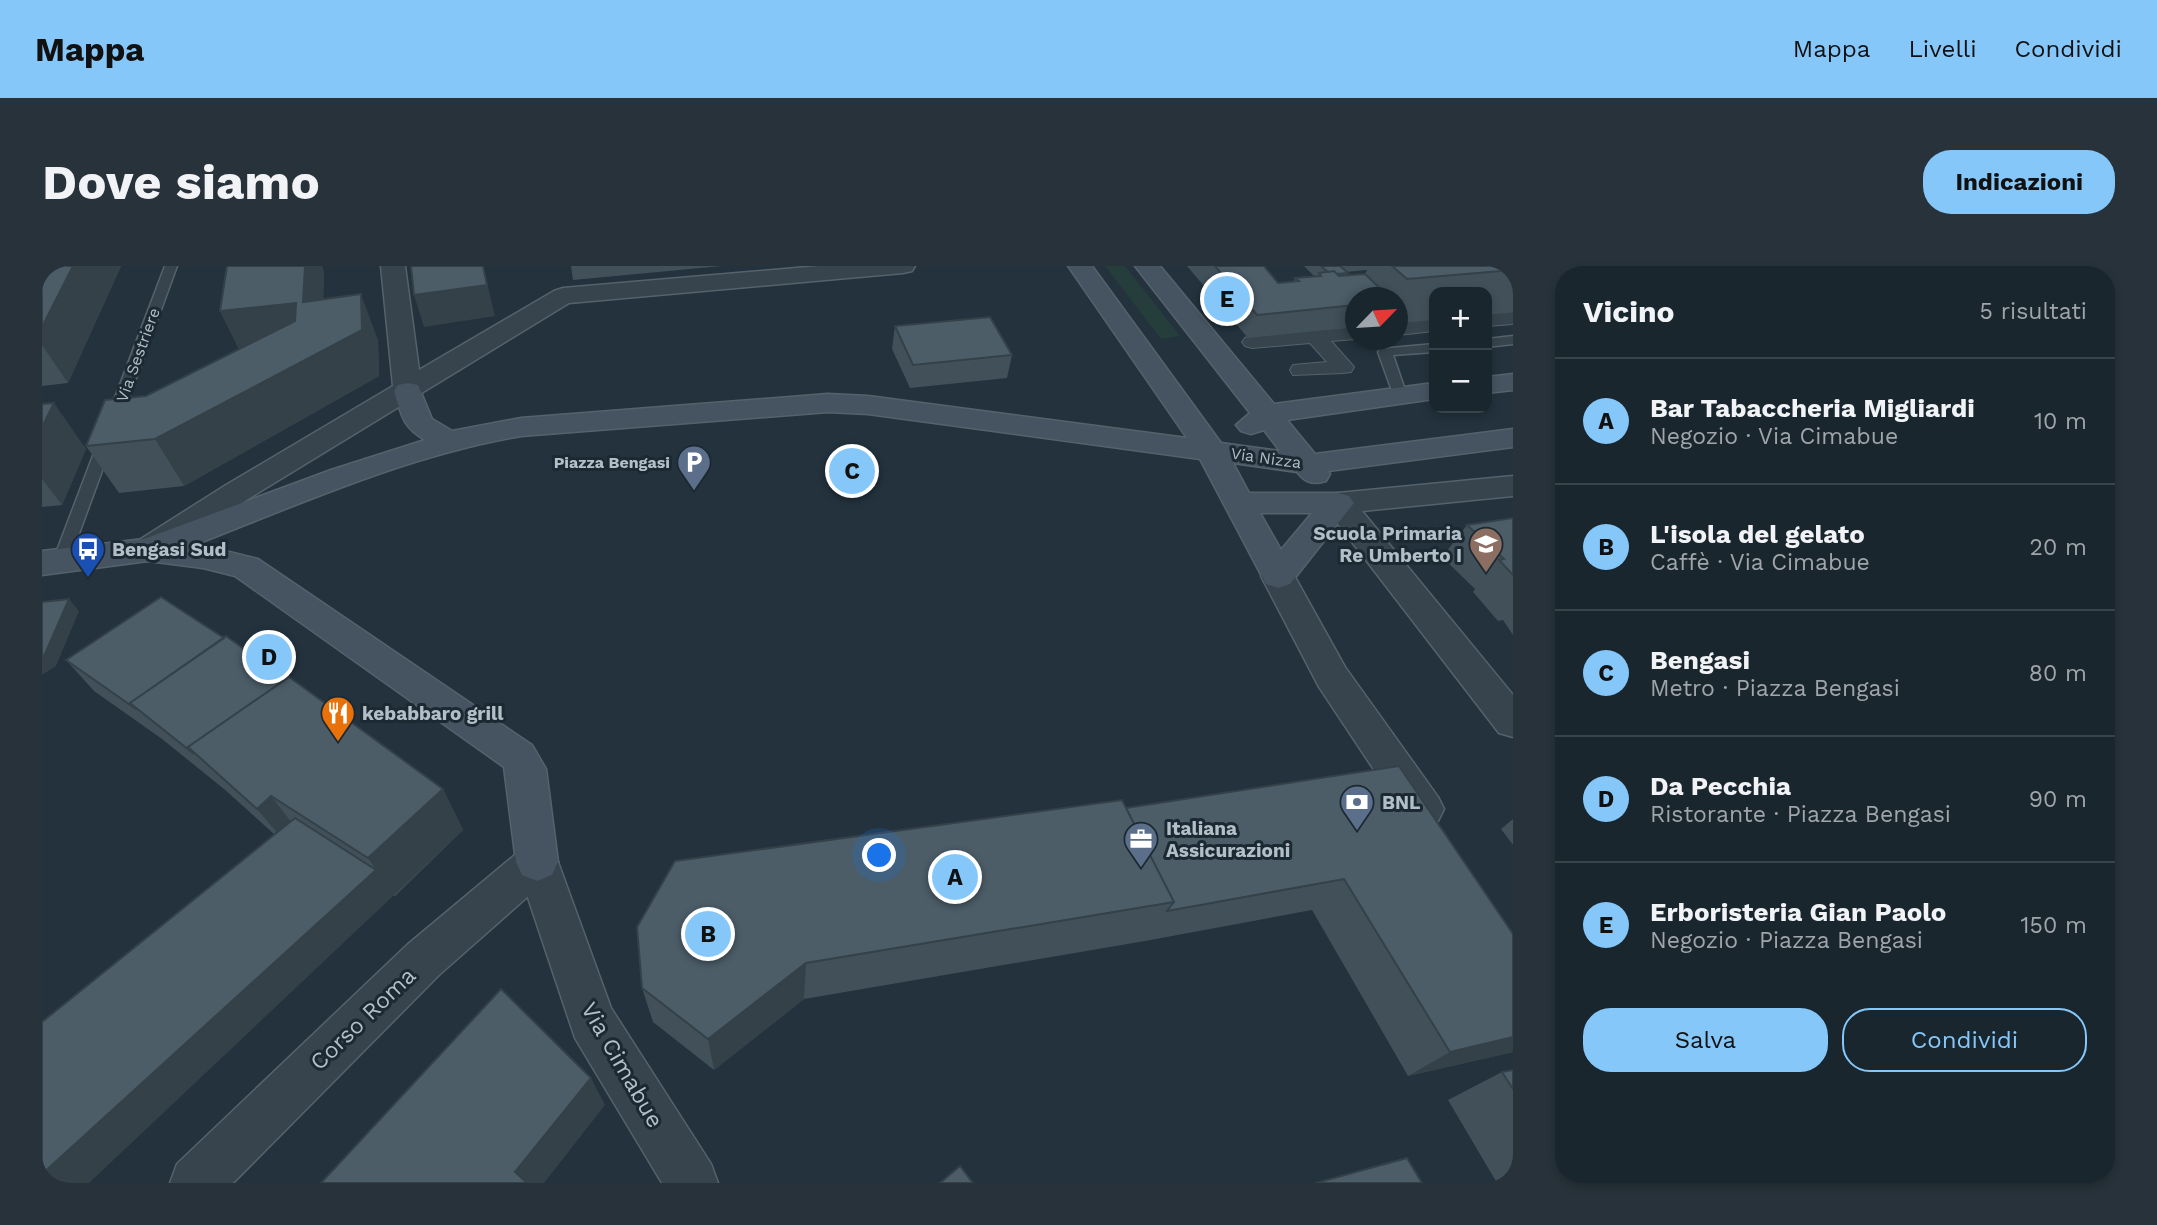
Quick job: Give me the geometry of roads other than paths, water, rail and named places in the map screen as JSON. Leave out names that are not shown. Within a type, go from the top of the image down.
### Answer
[{"type":"main road","points":[[1080,266],[1211,451],[1278,576],[1338,503]]},
{"type":"main road","points":[[1147,266],[1338,503]]},
{"type":"main road","points":[[1492,384],[1513,382]]},
{"type":"main road","points":[[408,391],[419,424],[449,442]]},
{"type":"main road","name":"Via Nizza","points":[[1211,451],[1268,414],[1429,392]]},
{"type":"main road","points":[[148,550],[342,477],[468,436],[521,427],[828,403],[881,407],[1211,451]]},
{"type":"main road","name":"Via Nizza","points":[[1211,451],[1308,464],[1513,439]]},
{"type":"main road","points":[[1239,503],[1338,503]]},
{"type":"main road","name":"Via Sestriere","points":[[52,562],[148,550],[203,556],[246,567],[518,756],[526,769],[537,862]]},
{"type":"street","points":[[393,266],[408,391]]},
{"type":"street","points":[[148,550],[237,492],[563,296],[903,266]]},
{"type":"street","points":[[1492,320],[1513,318]]},
{"type":"street","points":[[1408,328],[1429,326]]},
{"type":"street","points":[[1250,352],[1316,337],[1345,334]]},
{"type":"street","points":[[1301,370],[1343,367],[1316,337]]},
{"type":"street","points":[[1338,503],[1513,486]]},
{"type":"street","points":[[1338,503],[1513,722]]},
{"type":"street","points":[[1278,576],[1332,677],[1444,838]]},
{"type":"street","name":"Corso Roma","points":[[195,1183],[423,960],[537,862]]},
{"type":"street","name":"Via Cimabue","points":[[537,862],[592,1021],[692,1183]]},
{"type":"lane","name":"Via Sestriere","points":[[52,562],[171,266]]},
{"type":"lane","points":[[1492,342],[1513,340]]},
{"type":"lane","points":[[1400,396],[1385,352],[1429,348]]},
{"type":"place","name":"Erboristeria Gian Paolo","points":[[1227,299]]},
{"type":"place","name":"Bengasi","points":[[852,471]]},
{"type":"place","name":"Piazza Bengasi","points":[[694,492]]},
{"type":"place","name":"Scuola Primaria Re Umberto I","points":[[1486,574]]},
{"type":"place","name":"Bengasi Sud","points":[[88,579]]},
{"type":"place","name":"Da Pecchia","points":[[269,657]]},
{"type":"place","name":"kebabbaro grill","points":[[338,743]]},
{"type":"place","name":"BNL","points":[[1357,832]]},
{"type":"place","name":"Italiana Assicurazioni","points":[[1141,869]]},
{"type":"place","name":"Bar Tabaccheria Migliardi","points":[[955,877]]},
{"type":"place","name":"L'isola del gelato","points":[[708,934]]}]
